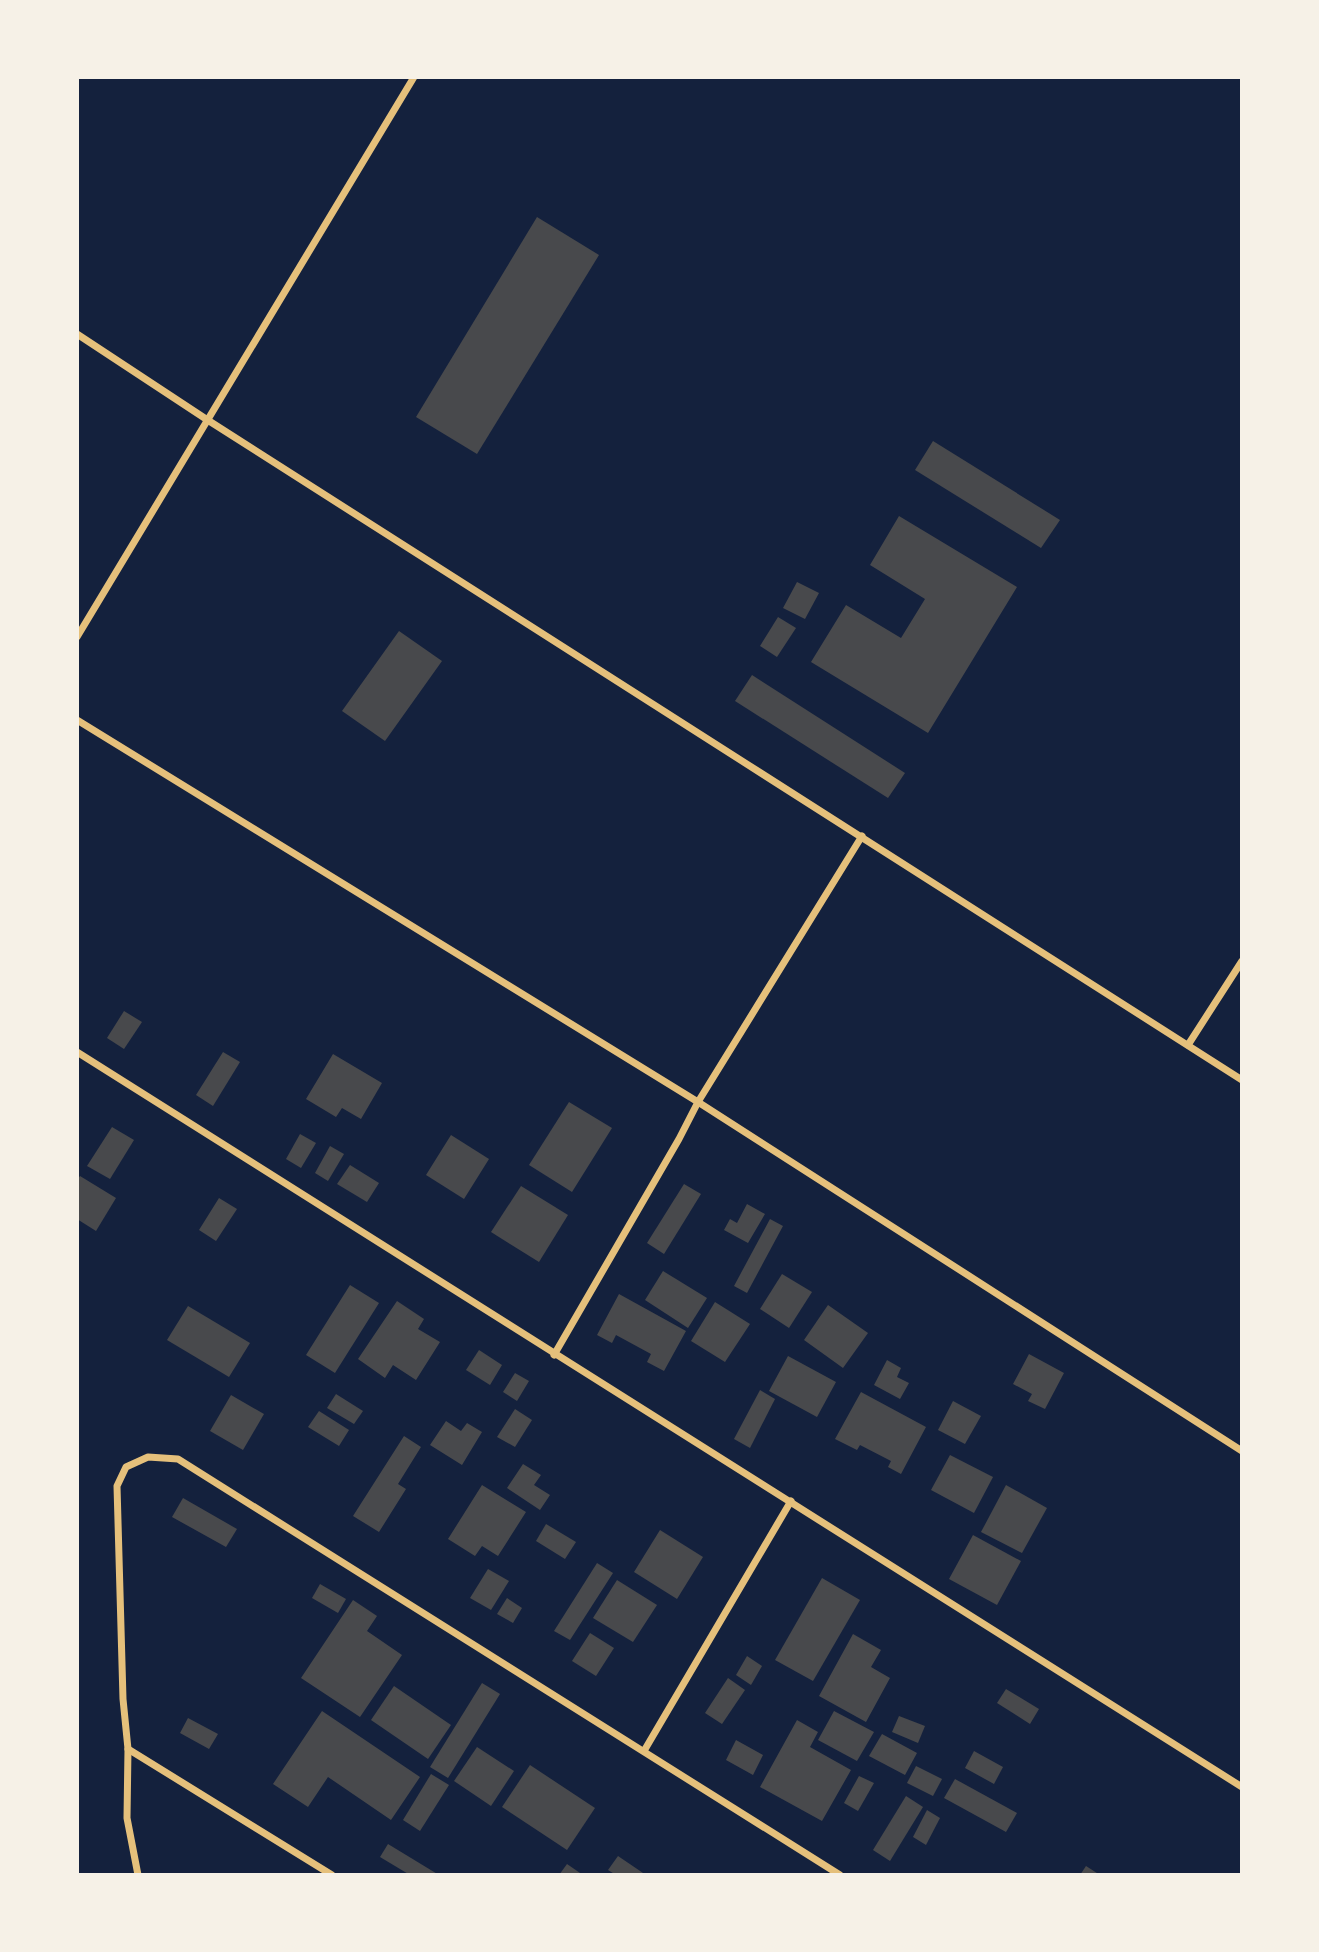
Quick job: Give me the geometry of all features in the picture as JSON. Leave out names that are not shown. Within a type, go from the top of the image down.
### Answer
[{"type":"street","points":[[77,637],[414,77]]},
{"type":"street","points":[[77,334],[1242,1080]]},
{"type":"street","points":[[77,720],[698,1102],[1242,1451]]},
{"type":"street","points":[[554,1355],[698,1102],[862,836]]},
{"type":"street","points":[[1188,1045],[1242,961]]},
{"type":"street","points":[[77,1052],[1242,1787]]},
{"type":"street","points":[[138,1875],[127,1818],[128,1749],[122,1699],[117,1486],[126,1466],[148,1457],[178,1459],[840,1875]]},
{"type":"street","points":[[644,1751],[791,1501]]},
{"type":"street","points":[[128,1749],[332,1875]]},
{"type":"building","points":[[537,217],[599,255],[477,454],[416,417]]},
{"type":"building","points":[[933,441],[1060,520],[1041,548],[915,470]]},
{"type":"building","points":[[899,516],[1017,587],[928,733],[811,662],[846,605],[901,638],[925,599],[870,565]]},
{"type":"building","points":[[797,582],[819,593],[805,619],[783,608]]},
{"type":"building","points":[[778,617],[796,628],[777,657],[760,646]]},
{"type":"building","points":[[399,631],[442,661],[385,741],[342,711]]},
{"type":"building","points":[[752,675],[905,773],[888,798],[735,701]]},
{"type":"building","points":[[124,1011],[142,1022],[124,1049],[107,1038]]},
{"type":"building","points":[[223,1052],[240,1062],[213,1106],[196,1095]]},
{"type":"building","points":[[333,1054],[382,1083],[361,1119],[342,1108],[336,1117],[306,1099]]},
{"type":"building","points":[[569,1102],[612,1128],[572,1192],[529,1165]]},
{"type":"building","points":[[112,1127],[134,1140],[110,1179],[87,1166]]},
{"type":"building","points":[[300,1134],[316,1143],[301,1168],[286,1159]]},
{"type":"building","points":[[451,1135],[489,1159],[464,1199],[426,1175]]},
{"type":"building","points":[[330,1146],[344,1154],[328,1181],[315,1173]]},
{"type":"building","points":[[350,1165],[379,1183],[367,1202],[337,1184]]},
{"type":"building","points":[[80,1176],[116,1198],[96,1231],[77,1219],[77,1180]]},
{"type":"building","points":[[684,1184],[701,1194],[664,1254],[647,1243]]},
{"type":"building","points":[[521,1186],[568,1215],[539,1262],[491,1232]]},
{"type":"building","points":[[219,1198],[237,1209],[216,1241],[199,1230]]},
{"type":"building","points":[[747,1204],[765,1214],[748,1243],[724,1230],[730,1219],[737,1223]]},
{"type":"building","points":[[770,1219],[783,1226],[747,1293],[734,1286]]},
{"type":"building","points":[[663,1271],[707,1298],[688,1328],[645,1300]]},
{"type":"building","points":[[782,1274],[812,1292],[789,1328],[760,1309]]},
{"type":"building","points":[[350,1285],[379,1303],[335,1373],[306,1355]]},
{"type":"building","points":[[619,1294],[686,1331],[664,1371],[647,1362],[651,1354],[616,1335],[612,1343],[597,1335]]},
{"type":"building","points":[[397,1301],[424,1319],[418,1329],[440,1342],[416,1380],[393,1365],[385,1378],[358,1359]]},
{"type":"building","points":[[715,1302],[750,1324],[725,1362],[691,1341]]},
{"type":"building","points":[[828,1305],[868,1333],[843,1368],[804,1340]]},
{"type":"building","points":[[188,1306],[250,1343],[229,1377],[167,1340]]},
{"type":"building","points":[[479,1350],[502,1365],[490,1385],[466,1370]]},
{"type":"building","points":[[1029,1354],[1064,1373],[1045,1409],[1028,1401],[1032,1394],[1013,1384]]},
{"type":"building","points":[[788,1356],[836,1382],[817,1417],[769,1391]]},
{"type":"building","points":[[887,1360],[901,1368],[897,1377],[909,1383],[900,1399],[874,1385]]},
{"type":"building","points":[[515,1373],[529,1381],[517,1401],[503,1392]]},
{"type":"building","points":[[760,1390],[775,1399],[750,1448],[734,1439]]},
{"type":"building","points":[[861,1392],[926,1427],[901,1474],[888,1467],[891,1461],[860,1445],[857,1450],[835,1439]]},
{"type":"building","points":[[336,1394],[363,1411],[354,1424],[327,1408]]},
{"type":"building","points":[[231,1395],[264,1414],[243,1450],[210,1431]]},
{"type":"building","points":[[953,1401],[981,1416],[965,1444],[938,1430]]},
{"type":"building","points":[[515,1409],[532,1420],[515,1447],[497,1437]]},
{"type":"building","points":[[319,1411],[349,1430],[339,1446],[308,1427]]},
{"type":"building","points":[[446,1421],[461,1431],[467,1423],[482,1432],[462,1465],[430,1445]]},
{"type":"building","points":[[404,1436],[421,1447],[398,1484],[406,1489],[379,1532],[353,1516]]},
{"type":"building","points":[[950,1455],[993,1477],[974,1513],[931,1490]]},
{"type":"building","points":[[523,1464],[541,1475],[534,1485],[550,1495],[540,1510],[507,1488]]},
{"type":"building","points":[[482,1485],[526,1512],[498,1556],[482,1546],[475,1556],[448,1539]]},
{"type":"building","points":[[1006,1485],[1047,1508],[1022,1553],[981,1532]]},
{"type":"building","points":[[183,1498],[237,1529],[226,1547],[172,1517]]},
{"type":"building","points":[[546,1524],[576,1542],[565,1559],[536,1541]]},
{"type":"building","points":[[660,1530],[703,1557],[677,1599],[634,1572]]},
{"type":"building","points":[[973,1535],[1021,1561],[997,1605],[949,1579]]},
{"type":"building","points":[[597,1563],[613,1573],[570,1640],[554,1631]]},
{"type":"building","points":[[488,1569],[509,1581],[491,1610],[470,1598]]},
{"type":"building","points":[[822,1578],[860,1600],[813,1681],[775,1660]]},
{"type":"building","points":[[617,1580],[657,1605],[633,1642],[593,1618]]},
{"type":"building","points":[[320,1584],[346,1599],[338,1613],[312,1598]]},
{"type":"building","points":[[507,1598],[522,1608],[513,1623],[497,1614]]},
{"type":"building","points":[[353,1600],[377,1616],[367,1631],[402,1655],[360,1717],[301,1678]]},
{"type":"building","points":[[590,1633],[614,1648],[596,1676],[572,1661]]},
{"type":"building","points":[[853,1634],[881,1650],[871,1667],[890,1678],[866,1722],[819,1696]]},
{"type":"building","points":[[747,1656],[762,1666],[751,1685],[736,1675]]},
{"type":"building","points":[[728,1678],[745,1690],[722,1724],[705,1713]]},
{"type":"building","points":[[482,1683],[500,1694],[448,1778],[430,1767]]},
{"type":"building","points":[[394,1686],[451,1725],[428,1759],[371,1720]]},
{"type":"building","points":[[1006,1689],[1039,1709],[1030,1724],[997,1703]]},
{"type":"building","points":[[322,1711],[420,1777],[391,1820],[328,1777],[308,1807],[273,1784]]},
{"type":"building","points":[[834,1711],[874,1732],[857,1761],[818,1740]]},
{"type":"building","points":[[899,1716],[925,1726],[918,1743],[892,1732]]},
{"type":"building","points":[[188,1718],[218,1734],[209,1749],[180,1733]]},
{"type":"building","points":[[797,1720],[818,1732],[810,1747],[851,1770],[822,1821],[760,1787]]},
{"type":"building","points":[[882,1734],[917,1753],[905,1775],[869,1756]]},
{"type":"building","points":[[736,1740],[763,1755],[753,1775],[726,1760]]},
{"type":"building","points":[[477,1747],[514,1771],[491,1806],[454,1781]]},
{"type":"building","points":[[974,1751],[1003,1767],[994,1784],[965,1768]]},
{"type":"building","points":[[530,1765],[595,1808],[567,1850],[502,1807]]},
{"type":"building","points":[[916,1766],[942,1779],[933,1796],[907,1783]]},
{"type":"building","points":[[431,1774],[449,1785],[420,1831],[403,1820]]},
{"type":"building","points":[[859,1776],[874,1783],[858,1811],[844,1803]]},
{"type":"building","points":[[955,1779],[1017,1813],[1006,1832],[944,1798]]},
{"type":"building","points":[[906,1796],[923,1807],[890,1861],[873,1850]]},
{"type":"building","points":[[927,1810],[940,1818],[926,1845],[913,1837]]},
{"type":"building","points":[[388,1844],[439,1875],[410,1875],[380,1857]]},
{"type":"building","points":[[618,1856],[646,1875],[616,1875],[608,1870]]},
{"type":"building","points":[[567,1864],[583,1875],[559,1875]]},
{"type":"building","points":[[1086,1866],[1100,1875],[1080,1875]]}]
